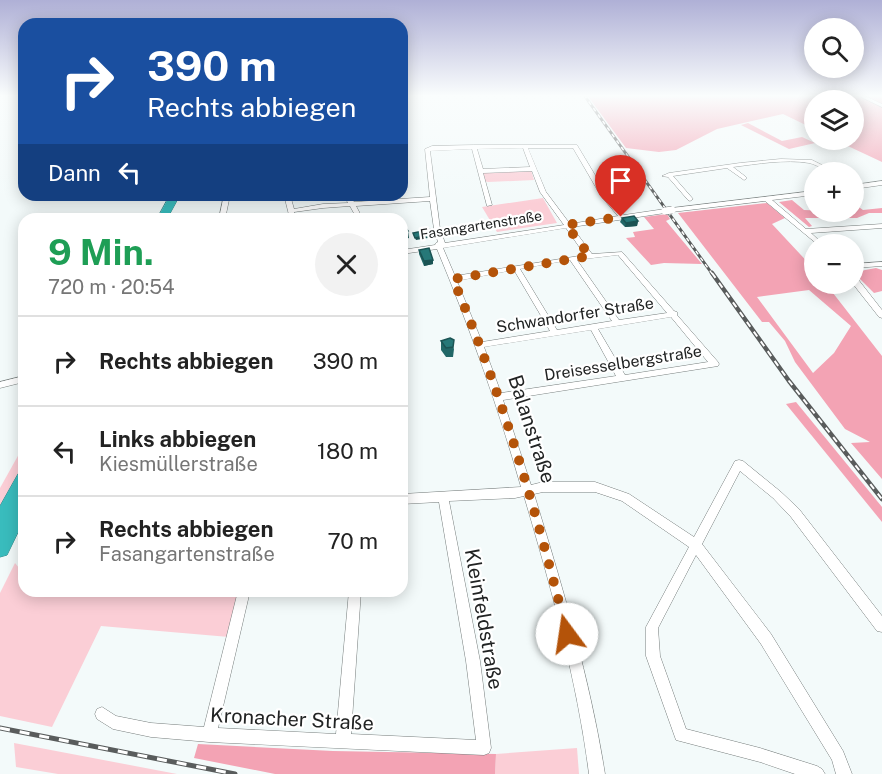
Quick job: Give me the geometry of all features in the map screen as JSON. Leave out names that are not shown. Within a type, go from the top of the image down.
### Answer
[{"type":"highway","points":[[0,524],[18,490]]},
{"type":"highway","points":[[0,548],[18,513]]},
{"type":"street","points":[[489,204],[474,147],[575,146],[604,196],[621,217]]},
{"type":"street","name":"Balanstraße","points":[[474,147],[429,149],[440,244],[481,345],[530,489],[578,677],[597,774]]},
{"type":"street","points":[[525,147],[543,192],[590,256]]},
{"type":"street","points":[[690,199],[667,175],[804,162]]},
{"type":"street","points":[[730,168],[744,178]]},
{"type":"street","points":[[480,171],[532,169]]},
{"type":"street","points":[[864,185],[882,183]]},
{"type":"street","name":"Fasangartenstraße","points":[[408,251],[621,217],[804,194]]},
{"type":"street","points":[[408,201],[434,199]]},
{"type":"street","points":[[767,199],[809,234]]},
{"type":"street","points":[[288,201],[290,211],[401,201]]},
{"type":"street","points":[[350,201],[356,213]]},
{"type":"street","points":[[806,231],[882,226]]},
{"type":"street","points":[[453,279],[572,258],[620,254],[675,314]]},
{"type":"street","points":[[572,258],[618,324]]},
{"type":"street","points":[[864,265],[882,264]]},
{"type":"street","points":[[516,268],[555,333]]},
{"type":"street","points":[[864,292],[882,315]]},
{"type":"street","name":"Schwandorfer Straße","points":[[481,345],[675,314]]},
{"type":"street","name":"Dreisesselbergstraße","points":[[500,397],[715,364],[675,314]]},
{"type":"street","points":[[593,327],[622,378]]},
{"type":"street","points":[[0,385],[18,380]]},
{"type":"street","points":[[817,774],[760,755],[681,735],[653,656],[652,627],[739,464],[795,513],[882,626]]},
{"type":"street","points":[[408,499],[514,493],[530,489],[584,486],[614,492],[650,511],[696,545],[766,639],[838,756],[844,774]]},
{"type":"street","name":"Kleinfeldstraße","points":[[442,497],[474,661],[484,748]]},
{"type":"street","points":[[209,735],[243,597]]},
{"type":"street","points":[[343,741],[355,597]]},
{"type":"street","name":"Kronacher Straße","points":[[102,714],[113,722],[152,730],[209,735],[484,748]]},
{"type":"shaded area","points":[[614,131],[713,131],[676,150],[659,152],[626,148]]},
{"type":"shaded area","points":[[753,131],[763,131],[782,141],[802,137],[804,146],[789,149]]},
{"type":"shaded area","points":[[864,131],[882,131],[882,162],[856,150],[864,150]]},
{"type":"shaded area","points":[[531,170],[534,180],[488,182],[484,181],[481,173]]},
{"type":"shaded area","points":[[543,198],[557,223],[497,232],[482,207]]},
{"type":"shaded area","points":[[792,200],[804,210],[804,222],[808,222],[812,226],[809,227],[779,202]]},
{"type":"shaded area","points":[[767,203],[785,218],[772,224],[804,258],[804,291],[757,297],[813,373],[834,353],[851,326],[814,294],[834,294],[882,356],[882,479],[851,443],[870,442],[845,429],[795,362],[785,341],[769,322],[762,322],[678,213]]},
{"type":"shaded area","points":[[882,208],[882,213],[864,215],[864,210]]},
{"type":"shaded area","points":[[667,214],[670,219],[666,221],[702,264],[651,265],[626,238],[635,237],[633,232],[654,229],[644,217]]},
{"type":"shaded area","points":[[876,268],[882,270],[882,291],[874,293],[864,283],[864,270]]},
{"type":"shaded area","points":[[796,402],[882,507],[882,522],[786,404]]},
{"type":"shaded area","points":[[18,456],[18,474],[0,508],[0,488]]},
{"type":"shaded area","points":[[15,563],[18,567],[18,597],[238,597],[229,637],[101,626],[52,727],[0,716],[0,593]]},
{"type":"shaded area","points":[[14,743],[177,774],[58,774],[16,767]]},
{"type":"shaded area","points":[[198,744],[333,751],[496,754],[495,774],[275,774],[194,758]]},
{"type":"shaded area","points":[[577,748],[579,774],[495,774],[496,754]]},
{"type":"building","points":[[634,216],[638,221],[626,223],[622,218]]},
{"type":"building","points":[[432,229],[434,234],[415,238],[413,233]]},
{"type":"building","points":[[429,248],[433,260],[424,261],[419,250]]},
{"type":"building","points":[[450,338],[454,340],[453,347],[446,348],[441,341]]},
{"type":"railway","points":[[610,131],[713,275]]},
{"type":"railway","points":[[712,273],[789,381],[882,499]]},
{"type":"railway","points":[[0,728],[235,774]]},
{"type":"route","points":[[567,634],[534,503],[517,449],[481,345],[453,279],[590,256],[566,225],[621,217]]}]
